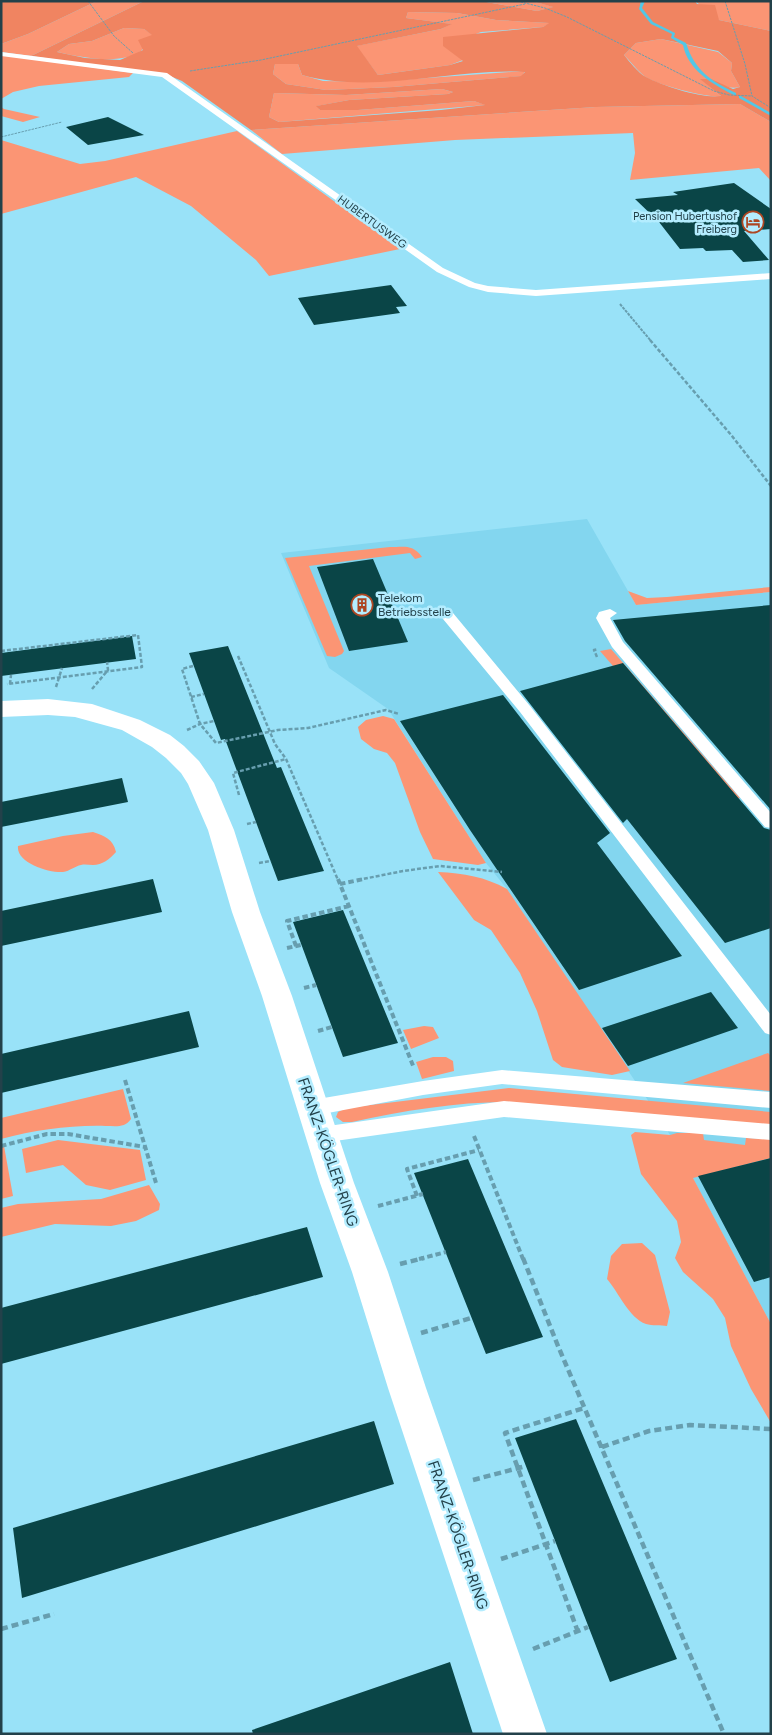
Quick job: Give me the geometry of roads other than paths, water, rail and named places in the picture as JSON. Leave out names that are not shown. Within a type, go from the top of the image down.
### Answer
[{"type":"street","name":"FRANZ-KÖGLER-RING","points":[[1,709],[48,707],[75,709],[106,716],[131,725],[148,733],[175,752],[190,767],[201,783],[221,830],[246,912],[277,996],[321,1135],[370,1272],[525,1734]]},
{"type":"lane","name":"HUBERTUSWEG","points":[[1,54],[164,75],[440,270],[472,285],[510,292],[545,292],[771,276]]},
{"type":"lane","points":[[610,613],[604,615],[603,618],[617,644],[771,823]]},
{"type":"lane","points":[[448,616],[525,710],[771,1028]]},
{"type":"lane","points":[[312,1108],[423,1088],[502,1077],[771,1100]]},
{"type":"lane","points":[[321,1135],[504,1109],[771,1132]]},
{"type":"waterway","points":[[643,1],[640,8],[652,23],[674,34],[672,37],[685,44],[690,60],[696,68],[719,86],[735,94]]},
{"type":"waterway","points":[[740,97],[771,115]]},
{"type":"place","name":"Pension Hubertushof Freiberg","points":[[753,222]]},
{"type":"place","name":"Telekom Betriebsstelle","points":[[362,605]]}]
